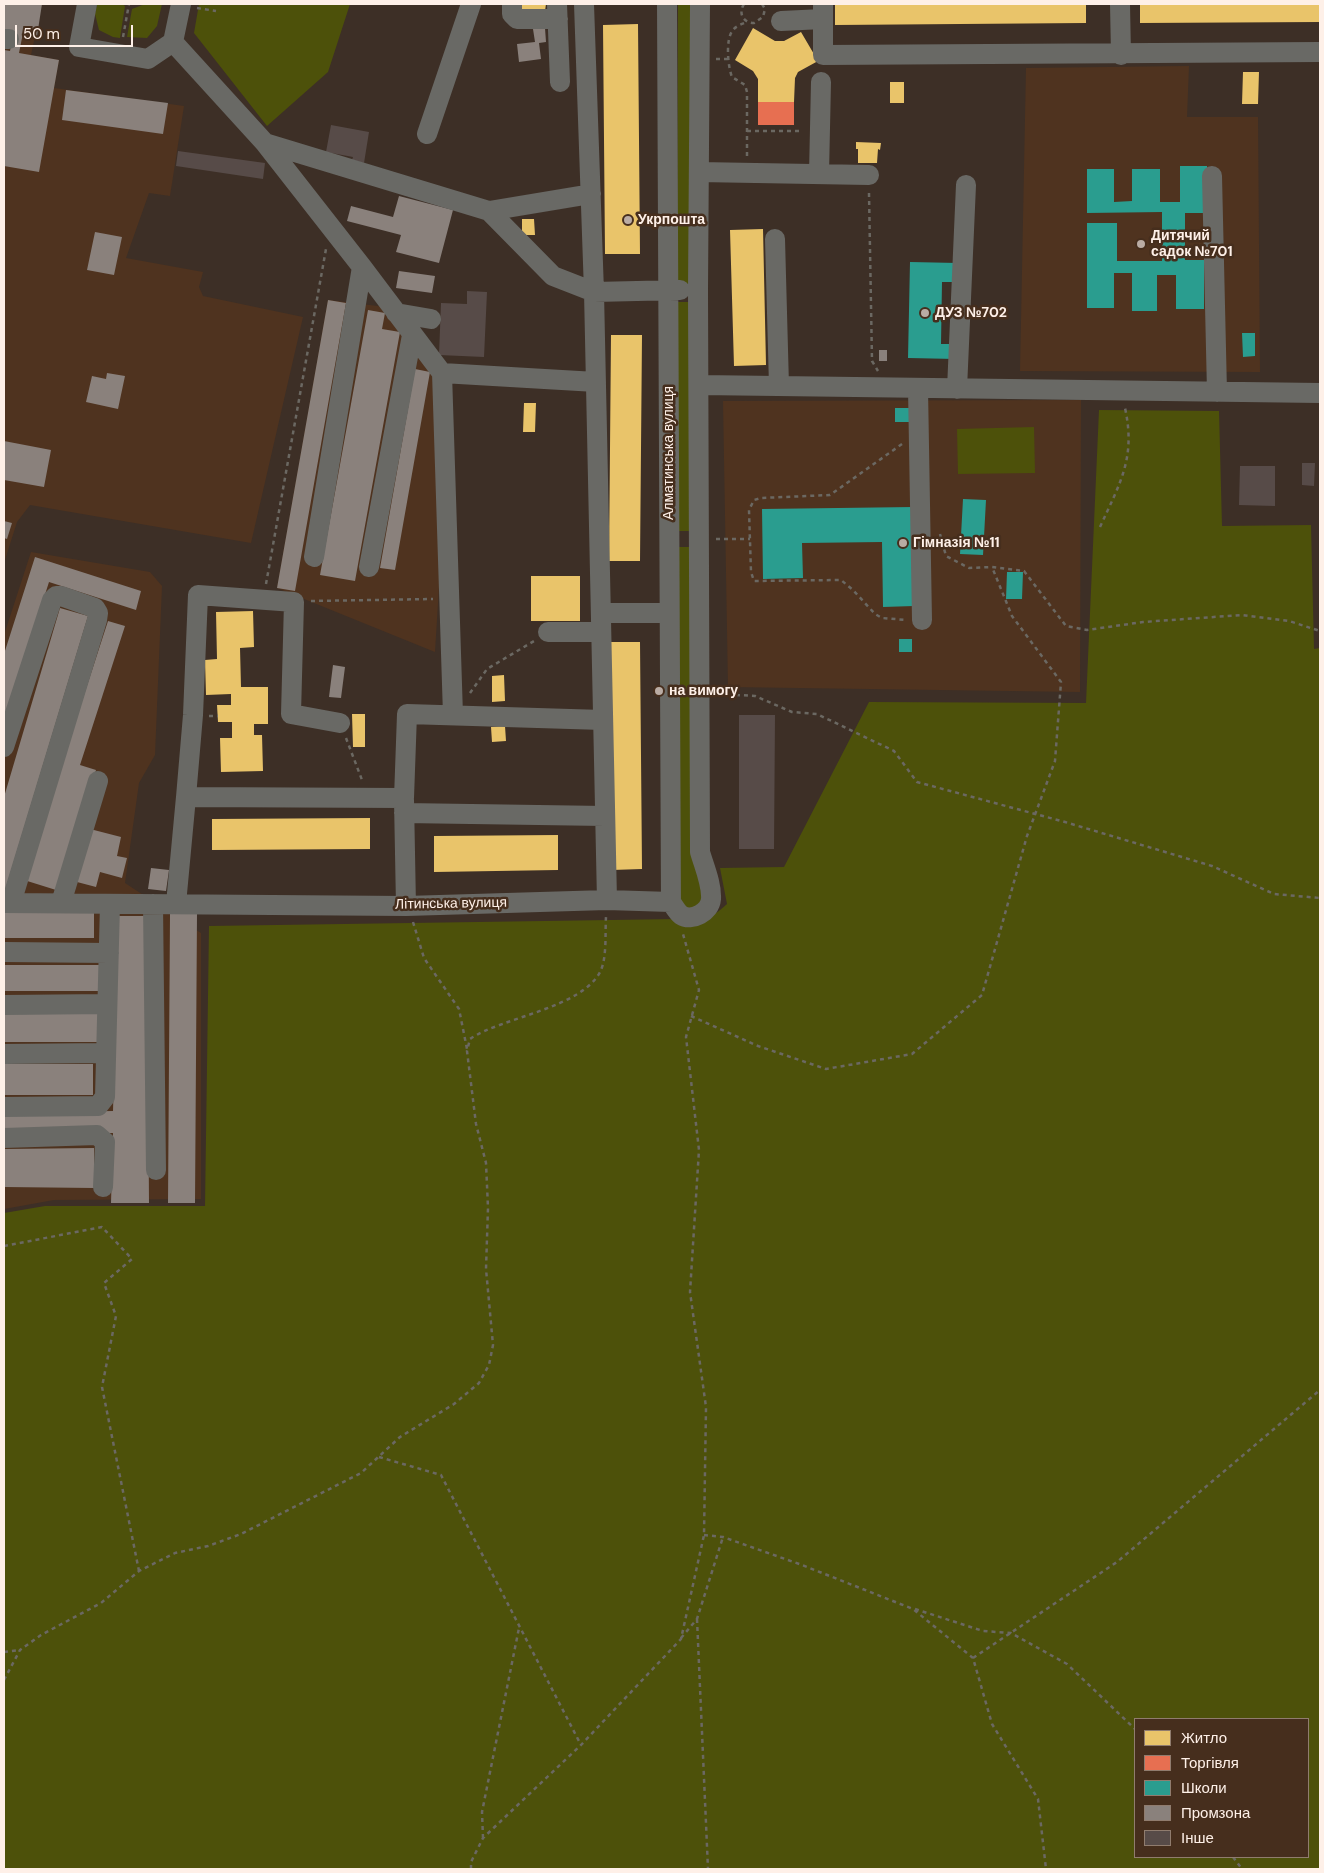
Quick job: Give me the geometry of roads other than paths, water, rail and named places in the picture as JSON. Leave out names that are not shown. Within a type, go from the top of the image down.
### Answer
[{"type":"street","points":[[87,4],[80,47],[148,59],[174,42],[186,6]]},
{"type":"street","points":[[427,134],[471,4]]},
{"type":"street","points":[[512,4],[512,14],[517,19],[558,11],[560,82]]},
{"type":"street","points":[[584,4],[594,292],[607,900]]},
{"type":"street","name":"Алматинська вулиця","points":[[667,4],[671,902]]},
{"type":"street","points":[[671,902],[679,914],[687,917],[699,915],[707,909],[711,900],[700,852],[700,385],[698,290],[700,4]]},
{"type":"street","points":[[1120,4],[1120,55]]},
{"type":"street","points":[[781,21],[823,11],[823,55],[1120,55],[1320,52]]},
{"type":"street","points":[[174,42],[265,143],[442,373],[453,715]]},
{"type":"street","points":[[819,174],[821,82]]},
{"type":"street","points":[[265,143],[489,211],[591,194]]},
{"type":"street","points":[[699,172],[869,175]]},
{"type":"street","points":[[1212,176],[1217,392]]},
{"type":"street","points":[[957,389],[966,185]]},
{"type":"street","points":[[489,211],[553,276],[594,292],[698,290]]},
{"type":"street","points":[[775,239],[779,386]]},
{"type":"street","points":[[314,557],[362,267]]},
{"type":"street","points":[[396,313],[431,319]]},
{"type":"street","points":[[369,567],[412,335]]},
{"type":"street","points":[[442,373],[596,382]]},
{"type":"street","points":[[700,385],[1320,394]]},
{"type":"street","points":[[918,388],[922,620]]},
{"type":"street","points":[[176,904],[193,715],[198,595],[264,598],[294,602],[291,714],[340,723]]},
{"type":"street","points":[[4,747],[52,600],[56,596],[62,596],[95,608],[98,613],[97,620],[7,903]]},
{"type":"street","points":[[548,632],[670,613]]},
{"type":"street","points":[[409,906],[404,805],[407,714],[603,720]]},
{"type":"street","points":[[61,903],[98,781]]},
{"type":"street","points":[[186,797],[369,798],[404,805],[605,816]]},
{"type":"street","name":"Літинська вулиця","points":[[7,903],[409,906],[607,900],[671,902]]},
{"type":"street","points":[[4,1107],[98,1106],[104,1096],[110,904]]},
{"type":"street","points":[[152,904],[156,1170]]},
{"type":"street","points":[[4,952],[109,953]]},
{"type":"street","points":[[4,1005],[107,1004]]},
{"type":"street","points":[[4,1054],[106,1053]]},
{"type":"street","points":[[4,1138],[97,1135],[105,1142],[103,1187]]},
{"type":"place","name":"Укрпошта","points":[[628,220]]},
{"type":"place","name":"Дитячий садок №701","points":[[1141,244]]},
{"type":"place","name":"ДУЗ №702","points":[[925,313]]},
{"type":"place","name":"Гімназія №11","points":[[903,543]]},
{"type":"place","name":"на вимогу","points":[[659,691]]}]
